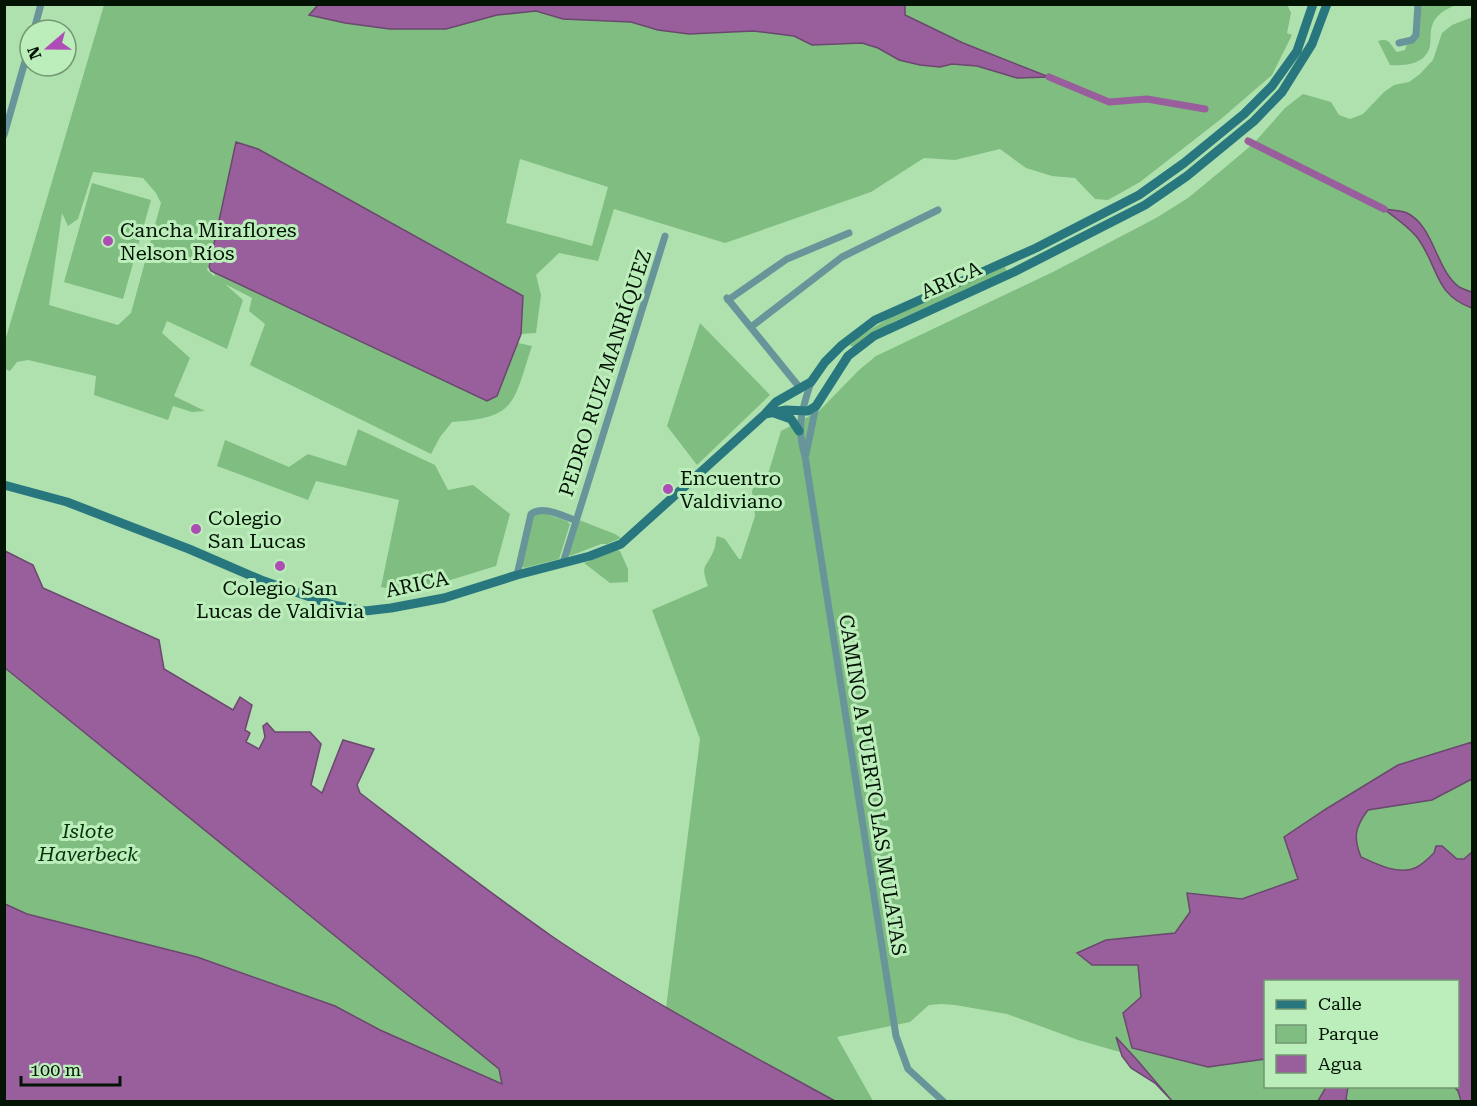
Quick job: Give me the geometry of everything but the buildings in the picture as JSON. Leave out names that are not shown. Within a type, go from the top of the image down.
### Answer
[{"type":"main road","name":"ARICA","points":[[4,485],[67,502],[189,549],[261,580],[320,601],[364,611],[392,609],[444,598],[621,544],[769,413],[776,402],[811,382],[825,362],[842,345],[875,320],[1036,248],[1139,195],[1165,177],[1230,126],[1262,97],[1288,66],[1297,51],[1314,4]]},
{"type":"main road","name":"ARICA","points":[[816,406],[848,356],[874,336],[889,327],[1014,272],[1144,205],[1170,188],[1272,104],[1307,54],[1327,4]]},
{"type":"main road","points":[[769,413],[786,410],[808,411],[816,406]]},
{"type":"main road","points":[[769,413],[791,419],[799,431]]},
{"type":"street","points":[[1399,44],[1412,40],[1416,35],[1418,4]]},
{"type":"street","points":[[4,135],[20,78]]},
{"type":"street","points":[[751,327],[842,257],[938,210]]},
{"type":"street","points":[[800,388],[727,298],[787,259],[849,233]]},
{"type":"street","name":"PEDRO RUIZ MANRÍQUEZ","points":[[563,563],[665,236]]},
{"type":"street","name":"CAMINO A PUERTO LAS MULATAS","points":[[811,382],[802,411],[799,431],[805,456],[896,1036],[908,1069],[944,1101]]},
{"type":"street","name":"CAMINO A PUERTO LAS MULATAS","points":[[805,456],[816,406]]},
{"type":"street","name":"PEDRO RUIZ MANRÍQUEZ","points":[[517,575],[531,514],[534,511],[542,509],[575,520]]},
{"type":"green space","points":[[1287,4],[1291,13],[1287,33],[1292,35],[1272,75],[1221,119],[1140,182],[1108,200],[1095,199],[1075,178],[1052,176],[1026,168],[1000,149],[955,160],[924,158],[871,192],[725,243],[614,209],[598,261],[559,253],[536,275],[541,295],[536,333],[520,334],[518,343],[532,346],[521,381],[510,404],[490,416],[452,422],[440,437],[431,454],[250,365],[265,324],[249,311],[252,298],[225,284],[243,300],[227,349],[167,321],[162,333],[190,358],[174,396],[205,411],[192,412],[173,406],[168,420],[94,395],[96,376],[28,360],[17,362],[10,371],[5,369],[5,341],[104,5]],"holes":[[[236,143],[213,269],[215,277],[207,270],[219,227]],[[520,159],[608,187],[592,246],[506,223]],[[93,172],[143,178],[161,203],[131,313],[118,325],[49,305],[62,213],[68,226],[78,219]],[[302,173],[523,296],[522,304]]]},
{"type":"green space","points":[[1420,5],[1457,5],[1445,10],[1436,18],[1431,28],[1430,46],[1424,57],[1415,63],[1390,65],[1378,41],[1389,42],[1397,52],[1405,50],[1407,44],[1413,42],[1419,34]]},
{"type":"green space","points":[[1472,18],[1472,1101],[1172,1101],[1138,1061],[1127,1054],[1078,1040],[1007,1014],[941,1004],[929,1005],[910,1022],[837,1037],[873,1101],[791,1101],[694,1024],[666,1008],[700,739],[652,610],[708,586],[704,570],[715,548],[717,536],[725,539],[741,559],[755,516],[752,491],[756,482],[769,471],[781,431],[819,411],[876,356],[1053,272],[1156,218],[1188,198],[1222,170],[1254,143],[1285,108],[1303,94],[1331,102],[1339,115],[1350,119],[1363,114],[1384,92],[1394,85],[1409,82],[1420,74],[1433,60],[1442,33],[1452,25]]},
{"type":"green space","name":"Cancha Miraflores Nelson Ríos","points":[[92,183],[151,200],[123,299],[64,282]]},
{"type":"green space","points":[[1005,267],[1007,272],[893,322],[853,347],[850,345],[884,321]]},
{"type":"green space","points":[[700,323],[770,395],[697,465],[667,426]]},
{"type":"green space","points":[[358,429],[435,465],[448,490],[473,485],[510,514],[496,566],[408,593],[381,587],[399,500],[316,481],[308,500],[217,466],[225,440],[289,467],[308,454],[346,466]]},
{"type":"green space","points":[[540,512],[570,524],[559,559],[524,568],[522,565],[534,515]]},
{"type":"green space","points":[[579,520],[621,538],[570,556],[568,552]]},
{"type":"green space","points":[[617,550],[620,551],[628,569],[628,582],[610,583],[584,563]]},
{"type":"green space","name":"Islote Haverbeck","points":[[4,668],[499,1069],[502,1084],[380,1030],[335,1006],[197,957],[27,914],[5,904]]},
{"type":"water","points":[[318,5],[905,5],[905,15],[963,43],[1049,77],[1017,78],[977,66],[920,65],[899,60],[878,48],[862,43],[812,45],[794,36],[753,31],[689,34],[658,30],[631,22],[563,19],[536,11],[497,15],[446,29],[390,29],[309,15]]},
{"type":"water","points":[[236,142],[258,149],[523,296],[521,334],[497,396],[487,401],[211,271],[209,267]]},
{"type":"water","points":[[1384,209],[1405,212],[1416,219],[1451,279],[1459,287],[1472,292],[1472,308],[1451,296],[1439,280],[1426,251],[1416,236]]},
{"type":"water","points":[[5,551],[33,565],[43,588],[159,640],[164,669],[233,710],[240,697],[252,705],[245,730],[250,733],[246,742],[259,749],[265,737],[263,726],[267,723],[275,732],[310,732],[321,744],[311,785],[322,793],[343,740],[374,749],[357,785],[360,793],[432,848],[528,920],[622,981],[835,1101],[5,1101],[5,904],[27,914],[197,957],[335,1006],[380,1030],[502,1084],[499,1069],[5,668]]},
{"type":"water","points":[[1472,742],[1472,779],[1432,800],[1368,810],[1360,822],[1356,838],[1361,857],[1380,865],[1402,870],[1418,867],[1434,853],[1436,846],[1442,846],[1457,859],[1464,859],[1472,852],[1472,1101],[1461,1101],[1455,1088],[1459,1088],[1459,980],[1264,980],[1264,1059],[1208,1067],[1132,1048],[1123,1013],[1141,997],[1138,965],[1092,965],[1077,953],[1106,940],[1175,933],[1190,912],[1187,893],[1242,899],[1298,879],[1284,837],[1398,765]]},
{"type":"water","points":[[1116,1037],[1172,1101],[1155,1083],[1131,1068],[1122,1056]]},
{"type":"water","points":[[1325,1088],[1348,1088],[1346,1099],[1348,1101],[1318,1101]]},
{"type":"waterway","points":[[1049,77],[1109,102],[1147,99],[1205,109]]},
{"type":"waterway","points":[[1248,141],[1384,209]]},
{"type":"place","name":"Cancha Miraflores Nelson Ríos","points":[[108,241]]},
{"type":"place","name":"Encuentro Valdiviano","points":[[668,489]]},
{"type":"place","name":"Colegio San Lucas","points":[[196,529]]},
{"type":"place","name":"Colegio San Lucas de Valdivia","points":[[280,566]]}]
